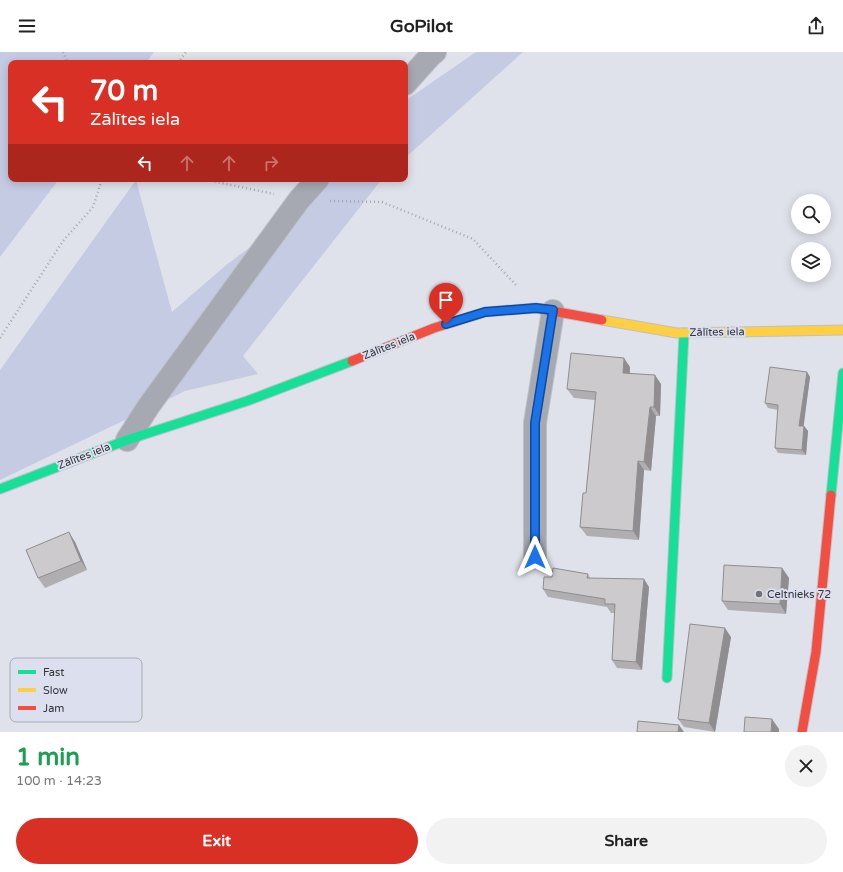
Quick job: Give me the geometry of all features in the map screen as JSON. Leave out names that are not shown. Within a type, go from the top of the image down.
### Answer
[{"type":"street","points":[[408,81],[433,53]]},
{"type":"street","points":[[127,440],[148,407],[299,200],[315,182]]},
{"type":"street","points":[[535,557],[535,423],[545,309]]},
{"type":"street","name":"Zālītes iela","points":[[0,489],[127,440],[248,401],[434,328],[485,312],[545,309],[678,333],[843,330]]},
{"type":"street","points":[[667,678],[684,333]]},
{"type":"street","points":[[802,732],[816,652],[843,373]]},
{"type":"path","points":[[0,338],[63,241],[93,208],[101,182]]},
{"type":"path","points":[[217,182],[299,200],[382,202],[473,239],[545,309]]},
{"type":"shaded area","points":[[0,52],[154,52],[148,60],[8,60],[8,182],[57,182],[0,257]]},
{"type":"shaded area","points":[[476,52],[523,52],[408,155],[408,99]]},
{"type":"shaded area","points":[[135,182],[137,182],[172,312],[225,266],[304,206],[322,182],[380,182],[243,356],[258,374],[185,391],[0,480],[0,370]]},
{"type":"building","points":[[571,353],[624,358],[623,373],[655,375],[654,407],[650,407],[644,462],[638,461],[633,531],[580,527],[583,493],[586,493],[596,392],[567,389]]},
{"type":"building","points":[[770,367],[807,372],[799,426],[804,426],[802,450],[775,448],[778,405],[765,403]]},
{"type":"building","points":[[69,532],[81,561],[38,578],[26,550]]},
{"type":"building","name":"Celtnieks 72","points":[[724,565],[782,568],[780,604],[722,601]]},
{"type":"building","points":[[553,568],[588,574],[587,578],[644,579],[636,662],[612,660],[615,604],[605,604],[605,599],[543,589],[544,577],[552,577]]},
{"type":"building","points":[[690,624],[725,628],[709,723],[678,719]]},
{"type":"building","points":[[745,717],[772,719],[771,732],[744,732]]},
{"type":"building","points":[[638,721],[679,725],[678,732],[637,732]]},
{"type":"traffic: fast","points":[[667,678],[684,333]]},
{"type":"traffic: fast","points":[[0,489],[127,440],[247,401],[352,361]]},
{"type":"traffic: fast","points":[[831,495],[843,373]]},
{"type":"traffic: slow","points":[[602,320],[677,333],[843,330]]},
{"type":"traffic: jam","points":[[352,361],[434,328],[485,312],[536,308],[602,320]]},
{"type":"traffic: jam","points":[[802,732],[816,652],[831,495]]},
{"type":"place","name":"Celtnieks 72","points":[[759,594]]},
{"type":"route","points":[[446,324],[485,312],[536,308],[553,310],[535,423],[535,557]]}]
